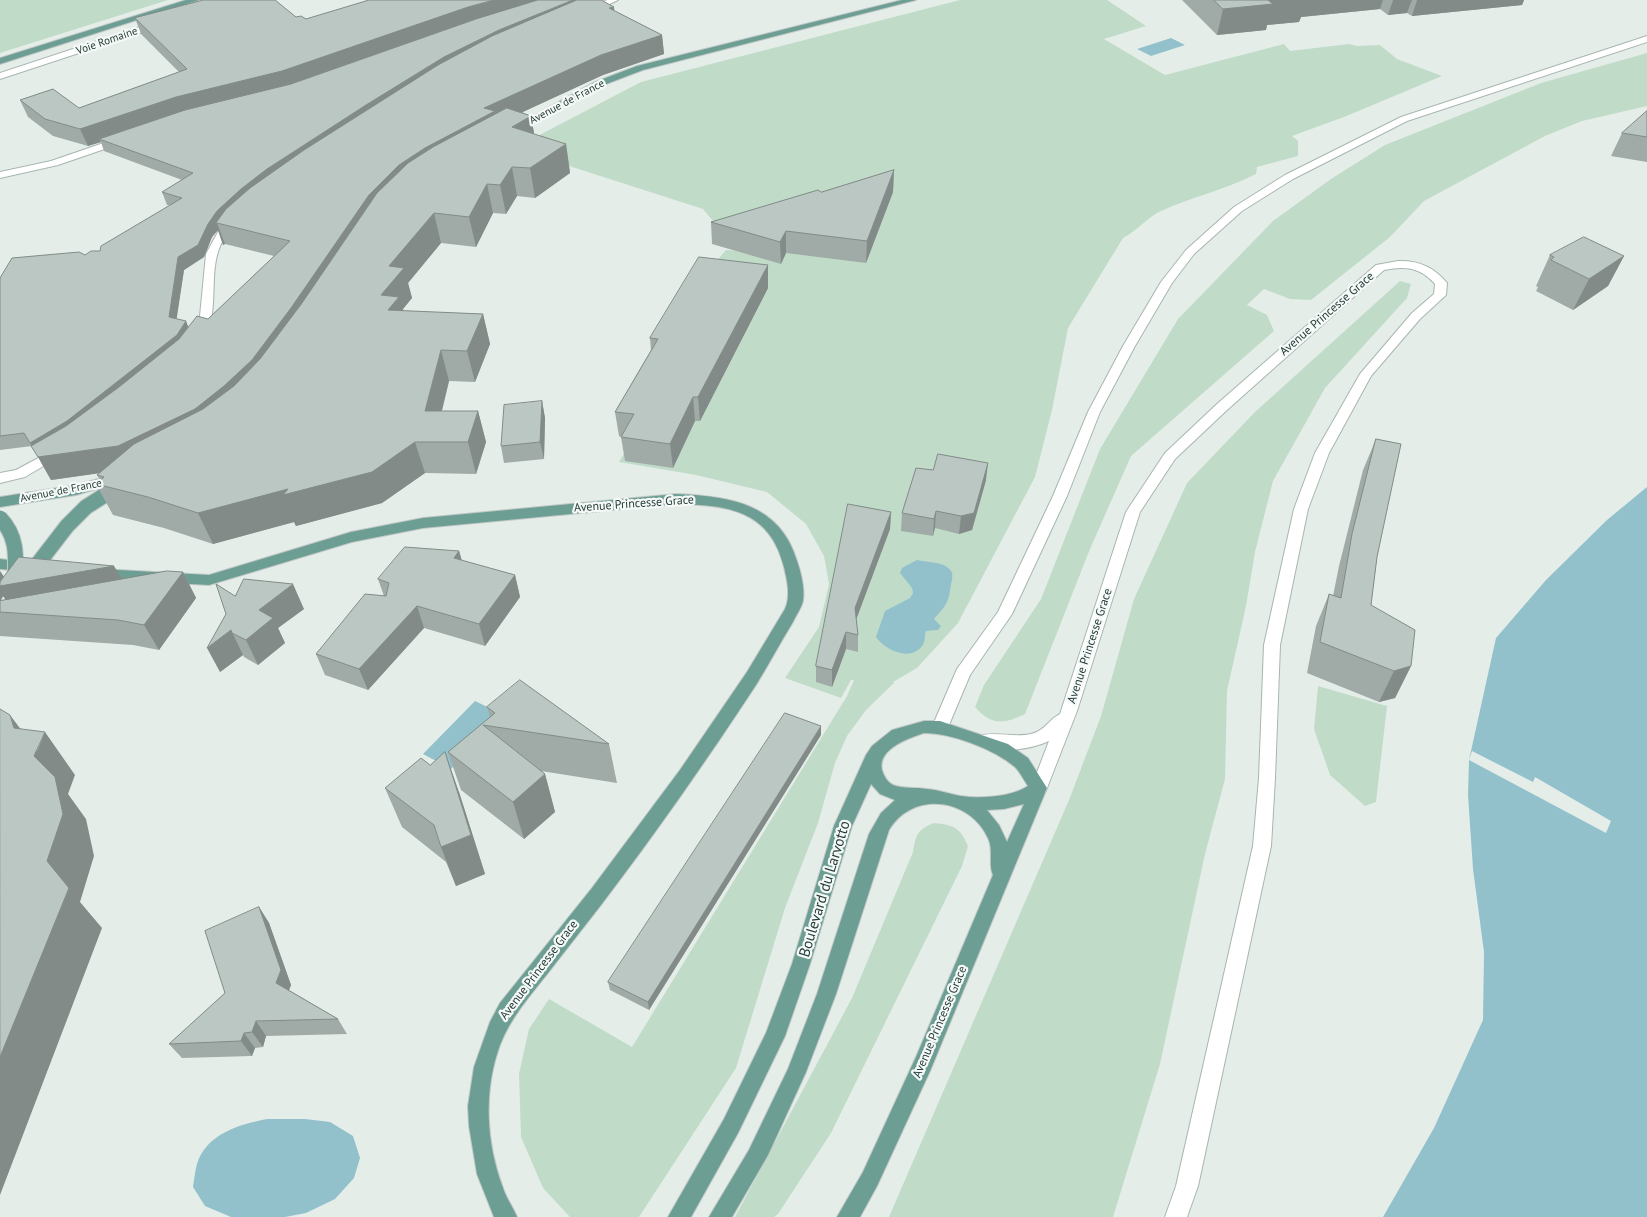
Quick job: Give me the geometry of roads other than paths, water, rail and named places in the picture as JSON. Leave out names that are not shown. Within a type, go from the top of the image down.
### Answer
[{"type":"main road","points":[[0,61],[195,0]]},
{"type":"main road","name":"Avenue de France","points":[[507,133],[598,84],[640,68],[912,0]]},
{"type":"main road","name":"Avenue de France","points":[[0,502],[76,490],[133,476],[86,507],[67,526],[14,595],[17,549],[13,533],[9,526],[0,518]]},
{"type":"main road","name":"Avenue Princesse Grace","points":[[85,573],[209,580],[351,537],[392,528],[423,523],[676,498],[720,501],[747,509],[775,529],[784,543],[791,562],[795,603],[784,624],[750,680],[697,760],[621,865],[507,1009],[494,1033],[485,1059],[479,1086],[478,1119],[481,1148],[488,1174],[498,1205],[506,1217]]},
{"type":"main road","points":[[0,564],[47,569]]},
{"type":"main road","points":[[171,592],[209,580]]},
{"type":"main road","name":"Boulevard du Larvotto","points":[[679,1217],[731,1126],[775,1036],[801,964],[843,826],[872,760],[878,751],[898,735],[924,727],[940,727],[984,741]]},
{"type":"main road","points":[[872,760],[873,770],[877,779],[889,791],[965,803],[1005,802],[1030,795],[1039,788],[1022,763],[1002,749],[984,741]]},
{"type":"main road","name":"Avenue Princesse Grace","points":[[848,1217],[870,1179],[923,1064],[1039,788]]},
{"type":"main road","points":[[720,1217],[761,1148],[797,1072],[821,1010],[878,834],[885,819],[893,808],[901,803],[926,796]]},
{"type":"main road","points":[[965,803],[989,823],[1000,846],[1001,860],[996,888]]},
{"type":"street","points":[[581,14],[614,0]]},
{"type":"street","name":"Voie Romaine","points":[[0,76],[164,22]]},
{"type":"street","points":[[940,727],[963,673],[1004,614],[1060,496],[1094,412],[1167,282],[1190,252],[1238,209],[1289,177],[1404,120],[1487,90],[1647,39]]},
{"type":"street","points":[[0,174],[54,163],[130,137]]},
{"type":"street","points":[[193,345],[198,339],[206,317],[210,256],[217,239],[241,215]]},
{"type":"street","name":"Avenue Princesse Grace","points":[[1039,788],[1069,710],[1133,512],[1170,456],[1222,407],[1380,267],[1401,263],[1417,265],[1435,276],[1441,283],[1440,295],[1416,316],[1366,374],[1322,453],[1301,509],[1272,646],[1267,778],[1262,846],[1187,1186],[1176,1217]]},
{"type":"street","points":[[0,478],[20,474],[64,448]]},
{"type":"street","name":"Boulevard du Larvotto","points":[[984,741],[1013,743],[1038,739],[1058,727],[1069,710]]},
{"type":"water","points":[[1171,38],[1185,45],[1151,56],[1137,49]]},
{"type":"water","points":[[1647,487],[1647,1217],[1383,1217],[1434,1128],[1483,1020],[1484,952],[1473,869],[1468,795],[1469,760],[1496,638],[1546,580],[1607,520]]},
{"type":"water","points":[[917,560],[944,565],[950,569],[952,578],[948,600],[934,619],[941,626],[938,630],[926,631],[922,646],[917,651],[905,654],[891,650],[876,637],[885,611],[910,598],[913,593],[912,588],[900,573],[902,568]]},
{"type":"water","points":[[475,701],[502,714],[451,769],[423,754]]},
{"type":"water","points":[[267,1119],[305,1119],[330,1122],[353,1136],[360,1158],[354,1178],[335,1199],[306,1213],[285,1217],[231,1217],[205,1206],[193,1187],[196,1167],[201,1154],[208,1145],[225,1132]]}]
